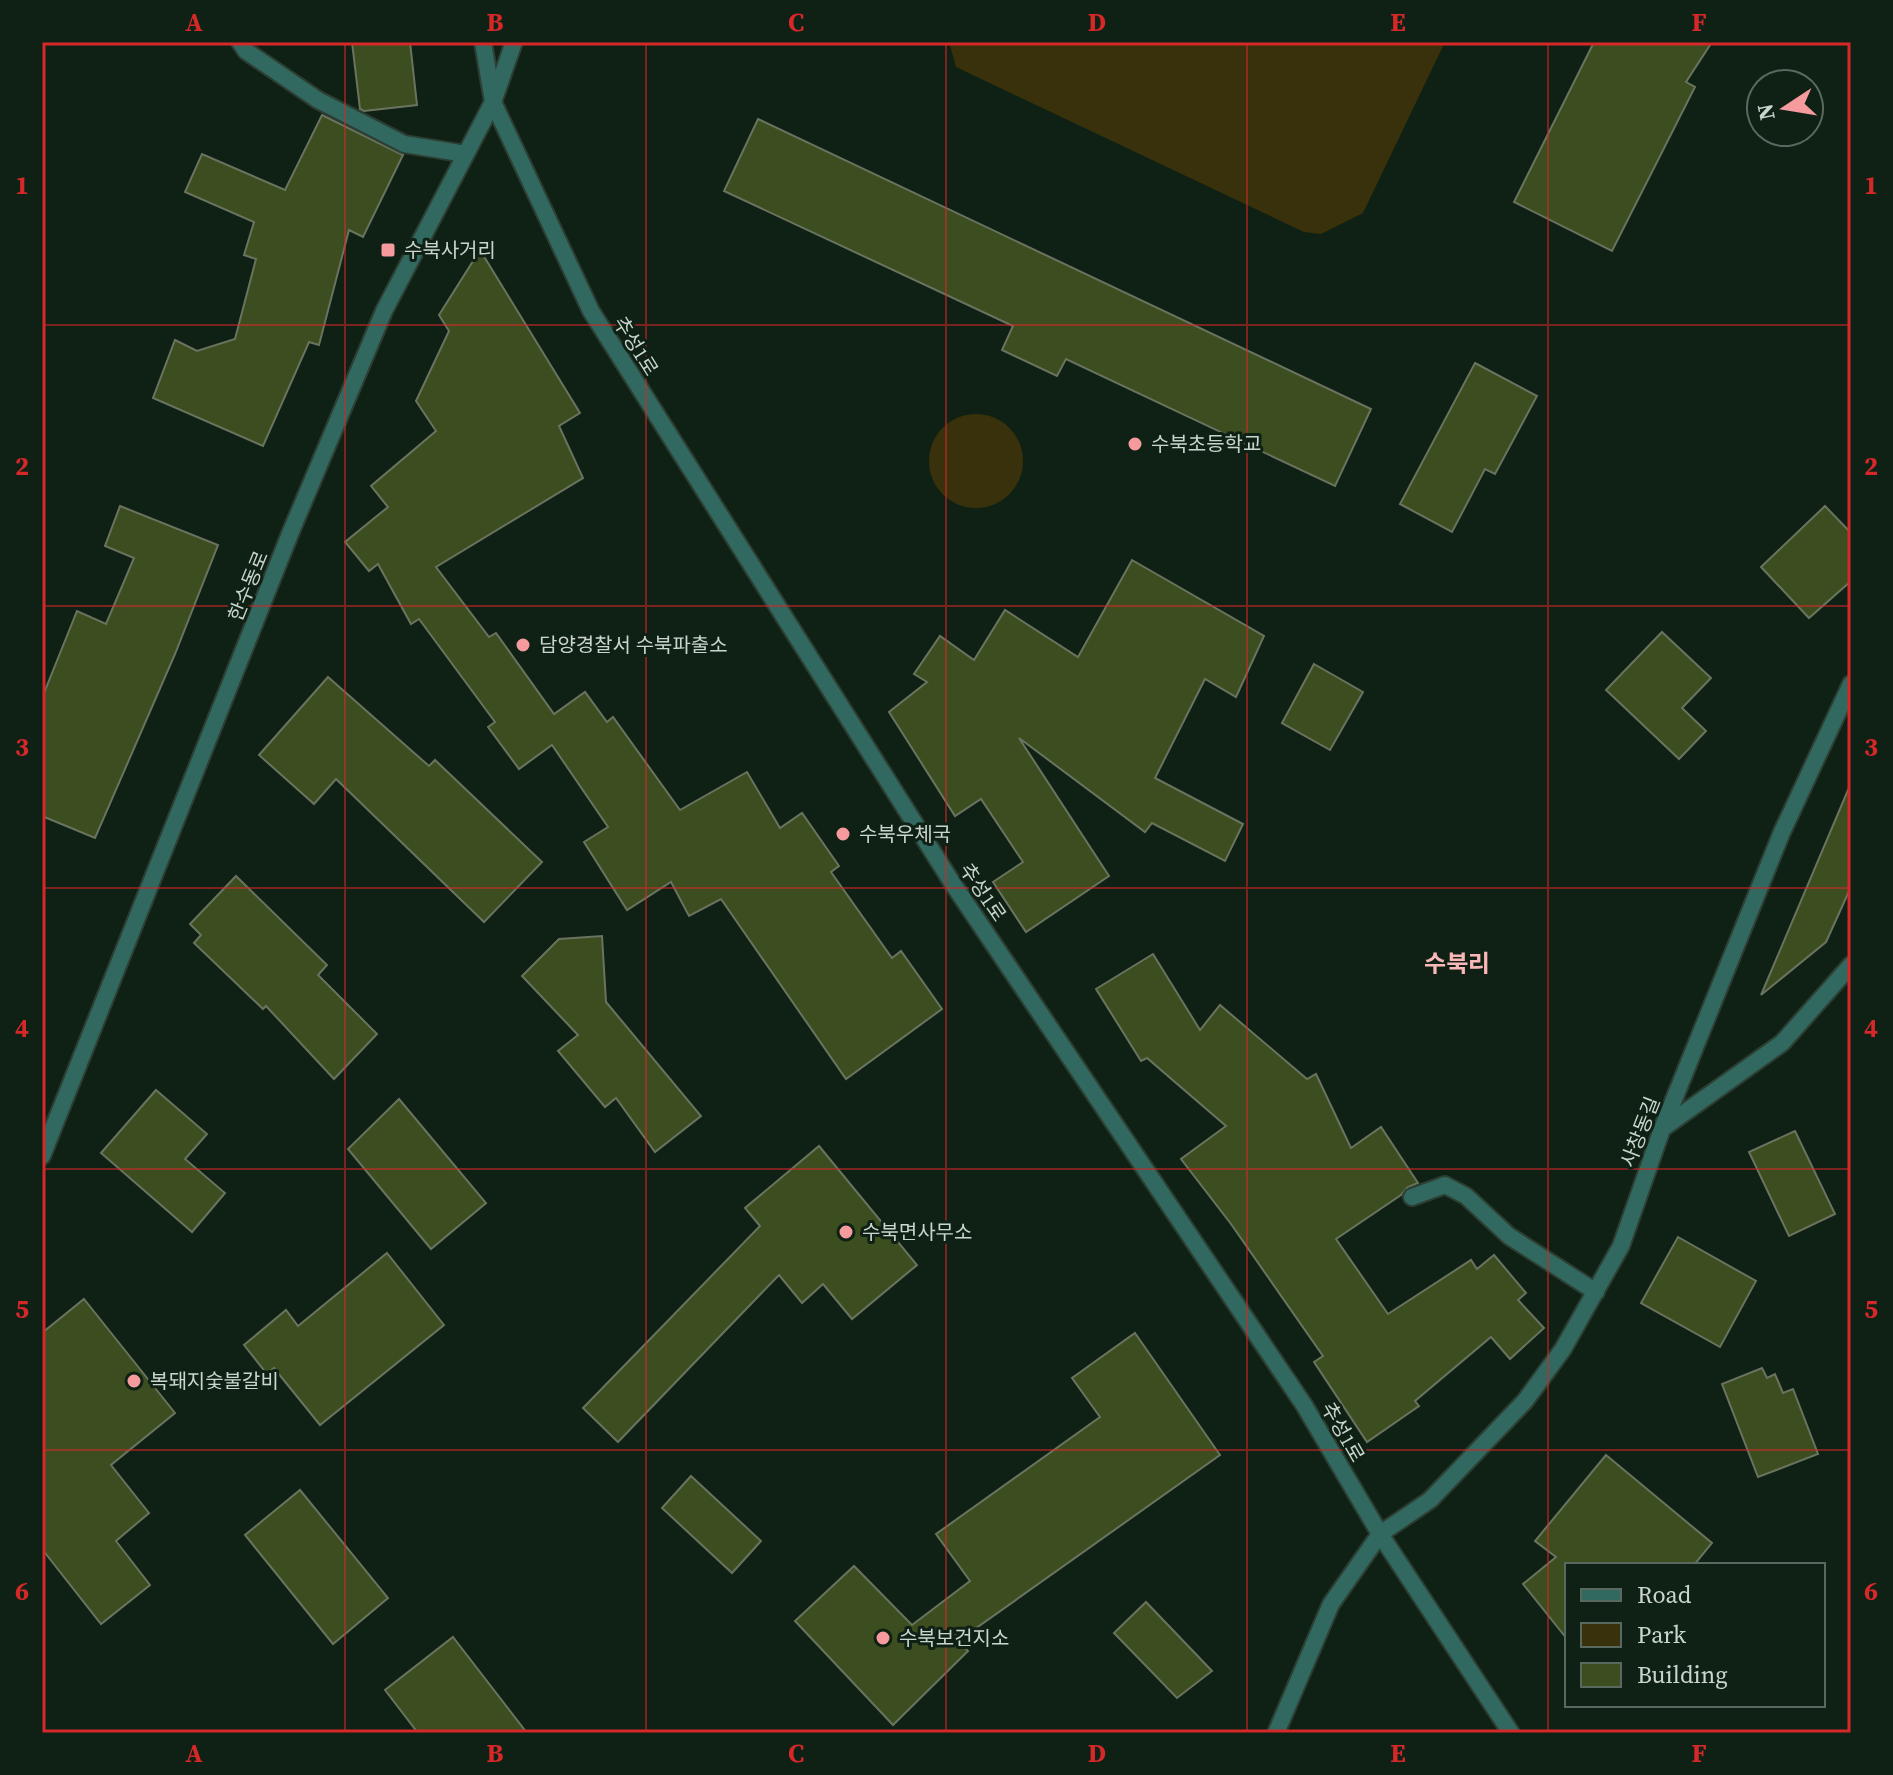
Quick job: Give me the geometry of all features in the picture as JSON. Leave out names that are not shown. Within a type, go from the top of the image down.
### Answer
[{"type":"street","points":[[240,42],[246,51],[318,100],[404,144],[466,154]]},
{"type":"street","name":"추성1로","points":[[483,42],[493,102],[555,239],[607,338],[953,884],[1304,1405],[1380,1534],[1511,1733]]},
{"type":"street","name":"한수동로","points":[[42,1156],[292,529],[384,311],[493,102],[514,42]]},
{"type":"street","name":"사창동길","points":[[1380,1534],[1430,1500],[1525,1401],[1563,1349],[1596,1292],[1621,1246],[1662,1129],[1782,832],[1851,684]]},
{"type":"street","points":[[1662,1129],[1782,1043],[1851,965]]},
{"type":"street","points":[[1412,1197],[1445,1185],[1466,1196],[1509,1236],[1596,1292]]},
{"type":"street","points":[[1276,1733],[1331,1604],[1380,1534]]},
{"type":"green space","points":[[949,42],[1445,42],[1363,213],[1321,234],[1304,232],[956,67]]},
{"type":"green space","points":[[976,414],[994,417],[1009,428],[1020,443],[1023,461],[1020,479],[1009,494],[994,505],[976,508],[958,505],[943,494],[932,479],[929,461],[932,443],[943,428],[958,417]]},
{"type":"building","points":[[352,42],[410,42],[417,105],[360,109]]},
{"type":"building","points":[[1594,42],[1712,42],[1686,82],[1695,87],[1612,251],[1514,202]]},
{"type":"building","points":[[322,115],[403,155],[363,237],[349,230],[319,345],[309,342],[263,446],[153,398],[175,340],[197,351],[235,339],[256,259],[244,255],[254,222],[185,192],[202,154],[285,190]]},
{"type":"building","name":"수북초등학교","points":[[758,119],[1371,409],[1335,486],[1066,359],[1057,376],[1002,350],[1013,326],[724,191]]},
{"type":"building","points":[[480,250],[580,413],[559,426],[583,478],[436,567],[489,637],[496,633],[554,714],[585,692],[607,722],[613,717],[680,810],[747,772],[780,828],[802,813],[839,866],[831,872],[892,958],[901,951],[942,1009],[846,1079],[721,899],[689,916],[671,882],[627,910],[584,842],[608,827],[552,745],[519,769],[488,727],[495,722],[419,619],[411,624],[378,564],[369,571],[345,542],[388,507],[371,486],[436,431],[416,401],[449,331],[439,315]]},
{"type":"building","points":[[1475,363],[1537,396],[1495,474],[1485,469],[1452,532],[1400,504]]},
{"type":"building","points":[[120,506],[218,545],[175,654],[95,838],[42,816],[42,698],[77,611],[106,624],[134,558],[105,546]]},
{"type":"building","points":[[1825,506],[1851,533],[1851,581],[1809,618],[1761,567]]},
{"type":"building","points":[[1132,560],[1264,636],[1236,697],[1205,679],[1155,778],[1243,824],[1225,861],[1152,823],[1145,832],[1019,738],[1109,876],[1026,932],[993,882],[1023,862],[981,799],[955,816],[889,712],[927,682],[914,674],[940,636],[974,660],[1005,610],[1078,657]]},
{"type":"building","points":[[1662,632],[1711,678],[1682,708],[1706,731],[1679,759],[1606,690]]},
{"type":"building","points":[[1314,664],[1363,692],[1330,750],[1282,723]]},
{"type":"building","points":[[328,677],[429,766],[435,760],[542,862],[484,922],[336,779],[314,804],[259,755]]},
{"type":"building","points":[[1851,783],[1851,887],[1826,942],[1761,995]]},
{"type":"building","points":[[236,876],[327,965],[318,975],[377,1034],[334,1079],[266,1006],[263,1009],[194,943],[201,935],[190,924]]},
{"type":"building","points":[[602,936],[606,1002],[701,1116],[655,1152],[616,1098],[605,1107],[558,1051],[578,1035],[522,976],[559,939]]},
{"type":"building","points":[[1153,954],[1200,1030],[1220,1005],[1307,1079],[1316,1074],[1351,1148],[1381,1127],[1418,1183],[1336,1239],[1388,1314],[1471,1260],[1477,1269],[1494,1255],[1526,1293],[1518,1300],[1544,1328],[1510,1359],[1491,1337],[1415,1401],[1419,1406],[1367,1442],[1314,1362],[1323,1356],[1231,1224],[1181,1159],[1226,1126],[1147,1058],[1141,1061],[1096,989]]},
{"type":"building","points":[[156,1090],[207,1134],[185,1159],[225,1193],[192,1232],[101,1153]]},
{"type":"building","points":[[399,1099],[486,1203],[431,1249],[348,1149]]},
{"type":"building","points":[[1795,1131],[1835,1214],[1789,1236],[1749,1152]]},
{"type":"building","points":[[819,1146],[917,1265],[852,1319],[823,1284],[802,1303],[779,1275],[618,1442],[583,1408],[760,1226],[745,1208]]},
{"type":"building","points":[[1678,1237],[1756,1281],[1720,1347],[1641,1303]]},
{"type":"building","points":[[387,1253],[444,1325],[320,1425],[274,1368],[267,1374],[244,1345],[286,1310],[298,1326]]},
{"type":"building","points":[[84,1299],[175,1413],[111,1465],[149,1513],[116,1541],[150,1585],[101,1624],[42,1549],[42,1333]]},
{"type":"building","points":[[1135,1333],[1220,1455],[958,1641],[968,1651],[893,1725],[795,1621],[854,1566],[912,1625],[970,1581],[936,1534],[1100,1417],[1072,1378]]},
{"type":"building","points":[[1762,1368],[1767,1378],[1775,1374],[1783,1393],[1793,1389],[1818,1454],[1758,1477],[1722,1384]]},
{"type":"building","points":[[1606,1455],[1712,1543],[1696,1563],[1565,1563],[1565,1636],[1523,1584],[1556,1557],[1535,1541]]},
{"type":"building","points":[[691,1476],[761,1541],[732,1573],[662,1508]]},
{"type":"building","points":[[300,1490],[388,1598],[333,1644],[245,1535]]},
{"type":"building","points":[[1146,1602],[1212,1671],[1177,1698],[1114,1633]]},
{"type":"building","points":[[453,1637],[527,1733],[418,1733],[385,1690]]},
{"type":"place","name":"수북사거리","points":[[388,250]]},
{"type":"place","name":"수북초등학교","points":[[1135,444]]},
{"type":"place","name":"담양경찰서 수북파출소","points":[[523,645]]},
{"type":"place","name":"수북우체국","points":[[843,834]]},
{"type":"place","name":"수북면사무소","points":[[846,1232]]},
{"type":"place","name":"복돼지숯불갈비","points":[[134,1381]]},
{"type":"place","name":"수북보건지소","points":[[883,1638]]},
{"type":"district","name":"수북리","points":[[1457,963]]}]
